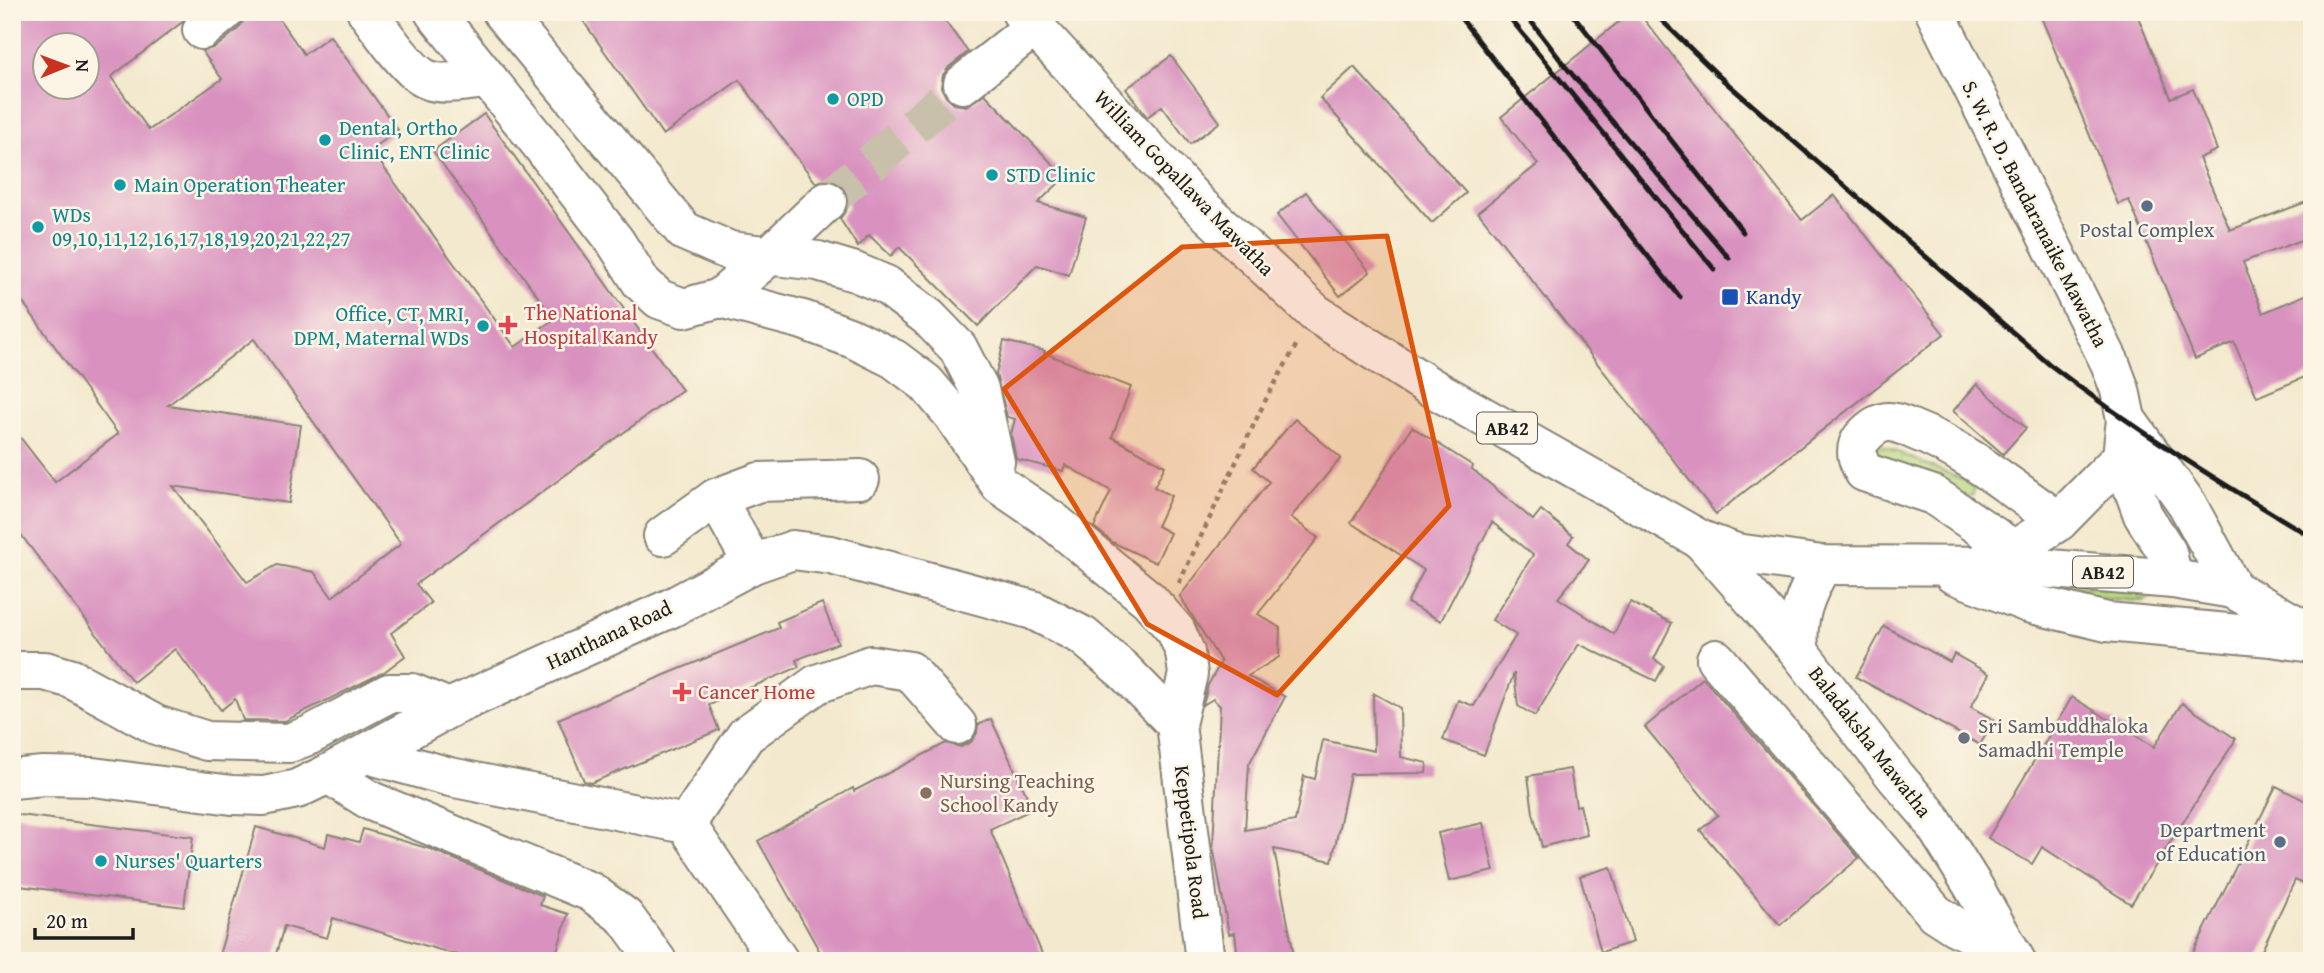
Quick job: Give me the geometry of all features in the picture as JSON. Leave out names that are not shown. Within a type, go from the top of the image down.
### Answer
[{"type":"main road","points":[[367,12],[413,70],[426,79],[444,82],[487,79]]},
{"type":"main road","points":[[434,12],[615,241],[641,282],[659,299],[684,307],[720,298],[770,256],[827,201]]},
{"type":"main road","points":[[502,12],[684,232],[730,251],[818,261],[855,272],[886,285],[928,317],[958,348],[979,389],[1000,485]]},
{"type":"main road","name":"S. W. R. D. Bandaranaike Mawatha","points":[[1935,12],[2098,336],[2120,390],[2126,419]]},
{"type":"main road","points":[[963,84],[1027,20]]},
{"type":"main road","name":"William Gopallawa Mawatha","points":[[1027,20],[1199,205],[1315,313],[1429,386],[1701,540],[1737,553],[1822,565],[2050,568],[2173,579],[2233,589]]},
{"type":"main road","points":[[720,298],[803,320],[853,339],[894,359],[926,383],[953,415],[1000,485],[1054,522],[1149,600],[1176,631],[1185,652],[1188,674],[1176,724]]},
{"type":"main road","points":[[2126,419],[2122,457],[2143,515],[2167,552],[2173,579]]},
{"type":"main road","points":[[2126,419],[2187,504],[2233,589],[2312,634]]},
{"type":"main road","points":[[2014,551],[1933,495],[1864,472],[1857,459],[1858,443],[1871,428],[1888,422],[1908,427],[1975,461],[2059,522]]},
{"type":"main road","name":"William Gopallawa Mawatha","points":[[1973,566],[2014,551],[2059,522],[2122,457]]},
{"type":"main road","points":[[663,536],[716,498],[759,482],[860,479]]},
{"type":"main road","points":[[716,498],[753,564]]},
{"type":"main road","name":"Baladaksha Mawatha","points":[[1701,540],[1800,653],[1928,814],[2014,957]]},
{"type":"main road","name":"Hanthana Road","points":[[12,779],[43,776],[93,777],[264,796],[297,789],[449,708],[670,608],[753,564],[793,550],[831,555],[1033,610],[1083,636],[1124,671],[1176,724]]},
{"type":"main road","points":[[1800,653],[1798,621],[1805,599],[1822,565]]},
{"type":"main road","points":[[1931,565],[2028,603],[2107,622],[2312,643]]},
{"type":"main road","points":[[1716,659],[1935,913],[2014,957]]},
{"type":"main road","points":[[686,824],[746,735],[817,684],[871,666],[911,671],[957,725]]},
{"type":"main road","points":[[12,671],[45,671],[72,679],[156,725],[207,741],[289,743],[310,735],[389,693],[412,693],[449,708]]},
{"type":"main road","name":"Keppetipola Road","points":[[1176,724],[1205,961]]},
{"type":"main road","points":[[367,754],[450,777],[686,824],[779,961]]},
{"type":"main road","points":[[328,774],[371,801],[591,892],[625,917],[657,961]]},
{"type":"path","points":[[1149,600],[1180,582],[1264,403],[1315,313]]},
{"type":"highlighted area","points":[[1387,236],[1449,506],[1277,695],[1147,624],[1004,389],[1182,247]]},
{"type":"green space","points":[[1883,446],[1968,482],[1974,487],[1973,495],[1967,498],[1877,462],[1874,447]]},
{"type":"green space","points":[[2069,585],[2160,592],[2144,601],[2065,596]]},
{"type":"building","points":[[12,12],[189,12],[181,23],[111,77],[149,130],[222,79],[202,51],[216,47],[238,29],[244,20],[245,12],[274,12],[304,54],[330,36],[398,130],[371,150],[515,347],[554,319],[433,151],[484,114],[682,390],[416,584],[431,603],[391,633],[405,656],[384,672],[285,721],[243,720],[235,699],[221,710],[175,649],[133,682],[12,523],[12,427],[55,482],[118,434],[12,287]],"holes":[[[254,339],[401,544],[332,597],[314,572],[277,565],[247,582],[173,486],[289,503],[301,425],[168,405]]]},
{"type":"building","points":[[577,12],[938,12],[968,52],[943,75],[941,87],[946,97],[954,104],[966,106],[985,94],[1065,177],[1038,203],[1086,217],[1069,275],[1037,265],[978,326],[899,247],[891,256],[869,235],[858,247],[840,219],[848,207],[848,195],[843,187],[833,180],[816,183],[739,80],[663,135]]},
{"type":"building","name":"Kandy","points":[[1631,12],[1638,12],[1802,220],[1834,195],[1944,334],[1716,514],[1478,212],[1538,164],[1501,117]]},
{"type":"building","name":"Postal Complex","points":[[2039,12],[2136,12],[2171,98],[2193,89],[2217,150],[2199,158],[2230,230],[2312,200],[2312,236],[2243,262],[2263,313],[2312,292],[2312,374],[2257,397],[2234,342],[2195,359],[2129,200],[2118,204]]},
{"type":"building","points":[[1171,56],[1220,122],[1190,144],[1162,106],[1147,117],[1126,89]]},
{"type":"building","points":[[1354,67],[1466,193],[1432,223],[1320,98]]},
{"type":"building","points":[[1306,192],[1370,272],[1340,296],[1277,215]]},
{"type":"building","points":[[1004,341],[1045,351],[1044,353],[1131,387],[1112,437],[1165,466],[1154,487],[1171,496],[1157,526],[1170,533],[1156,563],[1112,542],[1094,527],[1111,491],[1065,465],[1063,471],[1016,459],[1011,434],[1015,419],[1007,417],[996,374]]},
{"type":"building","points":[[1977,384],[2026,428],[2003,454],[1953,411]]},
{"type":"building","points":[[1295,419],[1341,458],[1291,517],[1318,538],[1258,614],[1280,628],[1279,657],[1248,676],[1285,697],[1249,764],[1245,830],[1295,821],[1304,776],[1315,779],[1323,740],[1374,751],[1373,693],[1400,708],[1401,757],[1427,763],[1426,773],[1350,774],[1332,861],[1274,849],[1295,961],[1238,961],[1235,933],[1229,934],[1213,846],[1220,706],[1213,699],[1203,705],[1208,685],[1221,662],[1180,596],[1269,482],[1253,468]]},
{"type":"building","points":[[1412,427],[1473,466],[1472,469],[1533,520],[1541,510],[1573,536],[1568,543],[1589,560],[1558,598],[1614,634],[1630,602],[1672,623],[1654,659],[1664,666],[1656,681],[1579,644],[1535,716],[1518,706],[1514,673],[1484,755],[1443,740],[1458,700],[1474,706],[1516,635],[1492,620],[1533,555],[1492,522],[1441,621],[1407,603],[1424,570],[1351,523]]},
{"type":"building","name":"Cancer Home","points":[[822,603],[838,643],[796,660],[799,667],[709,705],[719,730],[591,783],[584,781],[558,719],[779,628],[777,622]]},
{"type":"building","points":[[1884,626],[1950,662],[1954,654],[1989,674],[1971,707],[1994,720],[1980,745],[1856,677]]},
{"type":"building","points":[[1703,678],[1859,858],[1780,925],[1700,830],[1718,815],[1645,727]]},
{"type":"building","points":[[2072,697],[2154,747],[2182,703],[2236,739],[2131,904],[2042,847],[2032,864],[1988,838]]},
{"type":"building","points":[[991,719],[1033,809],[990,829],[1045,961],[825,961],[758,841],[853,788],[854,791],[946,743],[961,747],[971,742],[977,733],[978,725]]},
{"type":"building","points":[[1570,769],[1576,806],[1580,805],[1587,835],[1542,847],[1533,813],[1528,776]]},
{"type":"building","name":"Department of Education","points":[[2276,786],[2312,804],[2312,888],[2295,880],[2257,961],[2189,961]]},
{"type":"building","name":"Nurses' Quarters","points":[[12,814],[193,837],[184,907],[12,885]]},
{"type":"building","points":[[1483,823],[1494,871],[1449,881],[1438,833]]},
{"type":"building","points":[[256,827],[325,847],[328,834],[359,842],[363,829],[430,849],[543,896],[540,905],[568,914],[554,961],[477,961],[333,918],[327,938],[284,926],[274,961],[248,961],[220,952]]},
{"type":"building","points":[[1611,867],[1633,942],[1601,952],[1580,876]]},
{"type":"tunnel","points":[[827,201],[963,84]]},
{"type":"railway","points":[[1456,12],[1680,297]]},
{"type":"railway","points":[[1505,12],[1714,269]]},
{"type":"railway","points":[[1524,12],[1565,66],[1729,258]]},
{"type":"railway","points":[[1571,12],[1743,232]]},
{"type":"railway","points":[[1653,12],[1721,78],[2049,364],[2178,455],[2312,537]]},
{"type":"place","name":"OPD","points":[[833,99]]},
{"type":"place","name":"Dental, Ortho Clinic, ENT Clinic","points":[[325,140]]},
{"type":"place","name":"STD Clinic","points":[[992,175]]},
{"type":"place","name":"Main Operation Theater","points":[[120,185]]},
{"type":"place","name":"Postal Complex","points":[[2147,206]]},
{"type":"place","name":"WDs 09,10,11,12,16,17,18,19,20,21,22,27","points":[[38,227]]},
{"type":"place","name":"Kandy","points":[[1730,297]]},
{"type":"place","name":"The National Hospital Kandy","points":[[508,325]]},
{"type":"place","name":"Office, CT, MRI, DPM, Maternal WDs","points":[[483,326]]},
{"type":"place","name":"Cancer Home","points":[[682,692]]},
{"type":"place","name":"Sri Sambuddhaloka Samadhi Temple","points":[[1964,738]]},
{"type":"place","name":"Nursing Teaching School Kandy","points":[[926,793]]},
{"type":"place","name":"Department of Education","points":[[2280,842]]},
{"type":"place","name":"Nurses' Quarters","points":[[101,861]]}]
